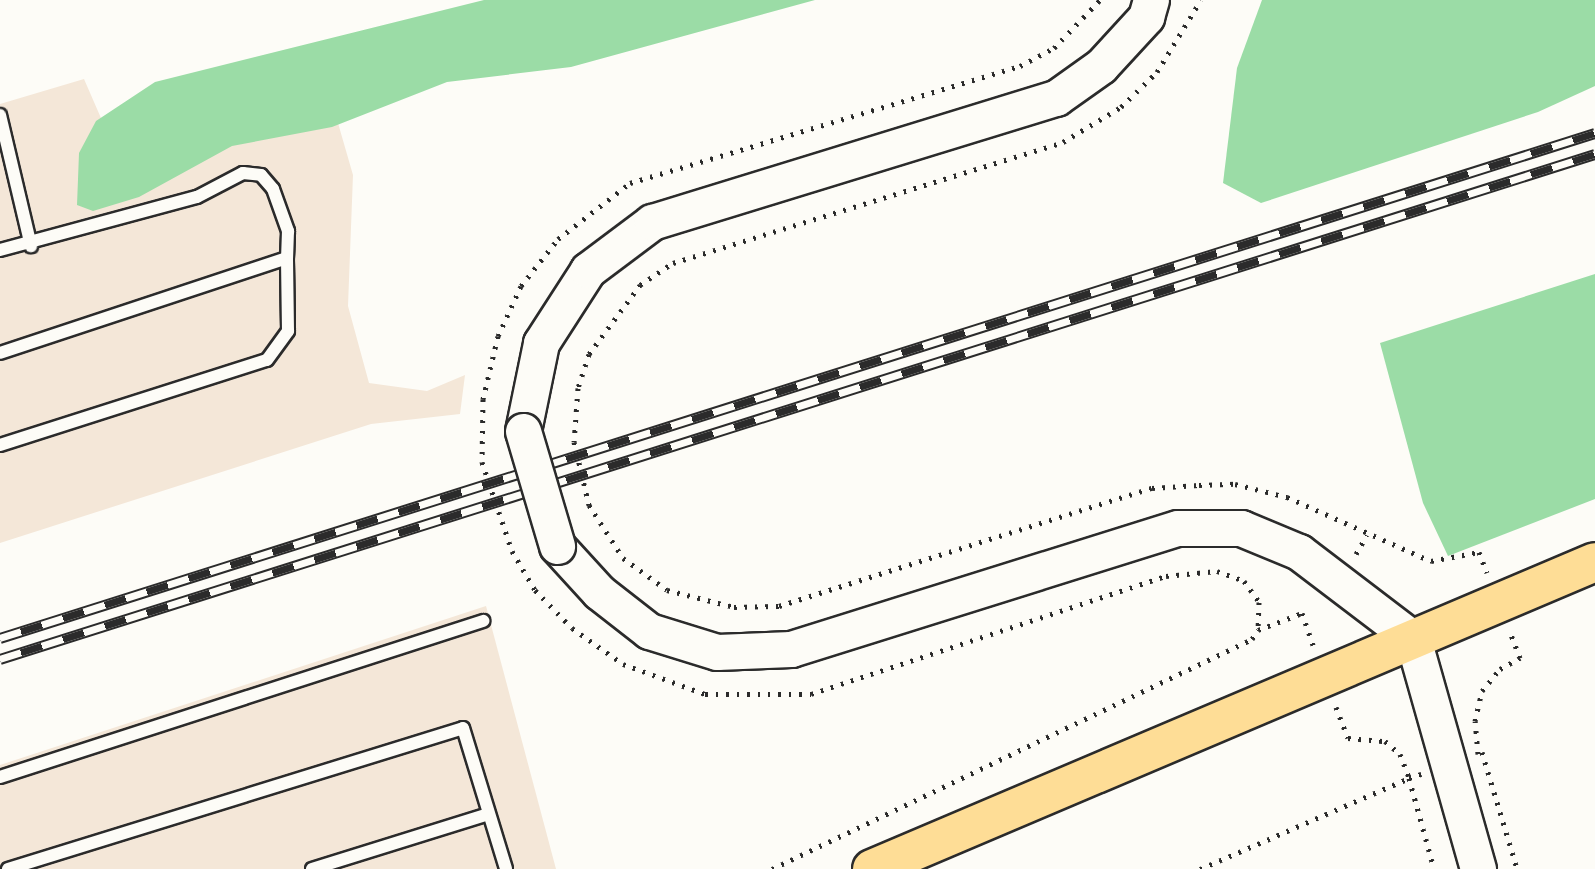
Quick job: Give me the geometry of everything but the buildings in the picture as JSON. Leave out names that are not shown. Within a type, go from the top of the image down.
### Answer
[{"type":"main road","points":[[872,869],[1595,562]]},
{"type":"street","points":[[1151,0],[1146,17],[1101,66],[1056,98],[652,222],[588,270],[541,343],[524,431],[557,546],[599,592],[649,630],[718,652],[791,650],[1178,528],[1241,528],[1298,552],[1413,639],[1478,869]]},
{"type":"lane","points":[[0,115],[31,246]]},
{"type":"lane","points":[[0,250],[31,246],[197,197],[244,173],[261,175],[282,203],[288,330],[282,348],[266,360],[0,445]]},
{"type":"lane","points":[[0,353],[287,258]]},
{"type":"lane","points":[[0,777],[483,621]]},
{"type":"lane","points":[[8,869],[464,728],[506,869]]},
{"type":"lane","points":[[312,869],[489,814]]},
{"type":"path","points":[[1201,0],[1157,72],[1121,106],[1063,142],[674,263],[640,286],[589,354],[578,388],[574,442],[589,505],[623,558],[667,590],[734,607],[780,606],[1152,488],[1235,484],[1288,497],[1431,561],[1479,552],[1520,658],[1500,668],[1482,692],[1475,721],[1517,869]]},
{"type":"path","points":[[572,628],[623,664],[677,686],[756,698],[812,694],[1166,576],[1217,571],[1244,581],[1259,602],[1258,630]]},
{"type":"path","points":[[772,869],[1252,638],[1258,630],[1302,614],[1348,738],[1385,741],[1400,754],[1434,869]]},
{"type":"path","points":[[1200,869],[1409,778],[1482,752]]},
{"type":"shaded area","points":[[84,79],[114,148],[327,85],[353,175],[348,306],[369,383],[427,391],[465,375],[460,414],[371,424],[0,543],[0,104]]},
{"type":"shaded area","points":[[486,606],[556,869],[0,869],[0,765]]},
{"type":"green space","points":[[484,0],[815,0],[571,67],[447,82],[332,127],[232,146],[139,197],[93,211],[77,205],[79,153],[96,121],[155,82]]},
{"type":"green space","points":[[1262,0],[1595,0],[1595,86],[1538,112],[1261,203],[1223,183],[1237,68]]},
{"type":"green space","points":[[1595,274],[1595,499],[1448,556],[1423,503],[1380,343]]},
{"type":"railway","points":[[0,638],[1595,133]]},
{"type":"railway","points":[[0,659],[1595,154]]}]
